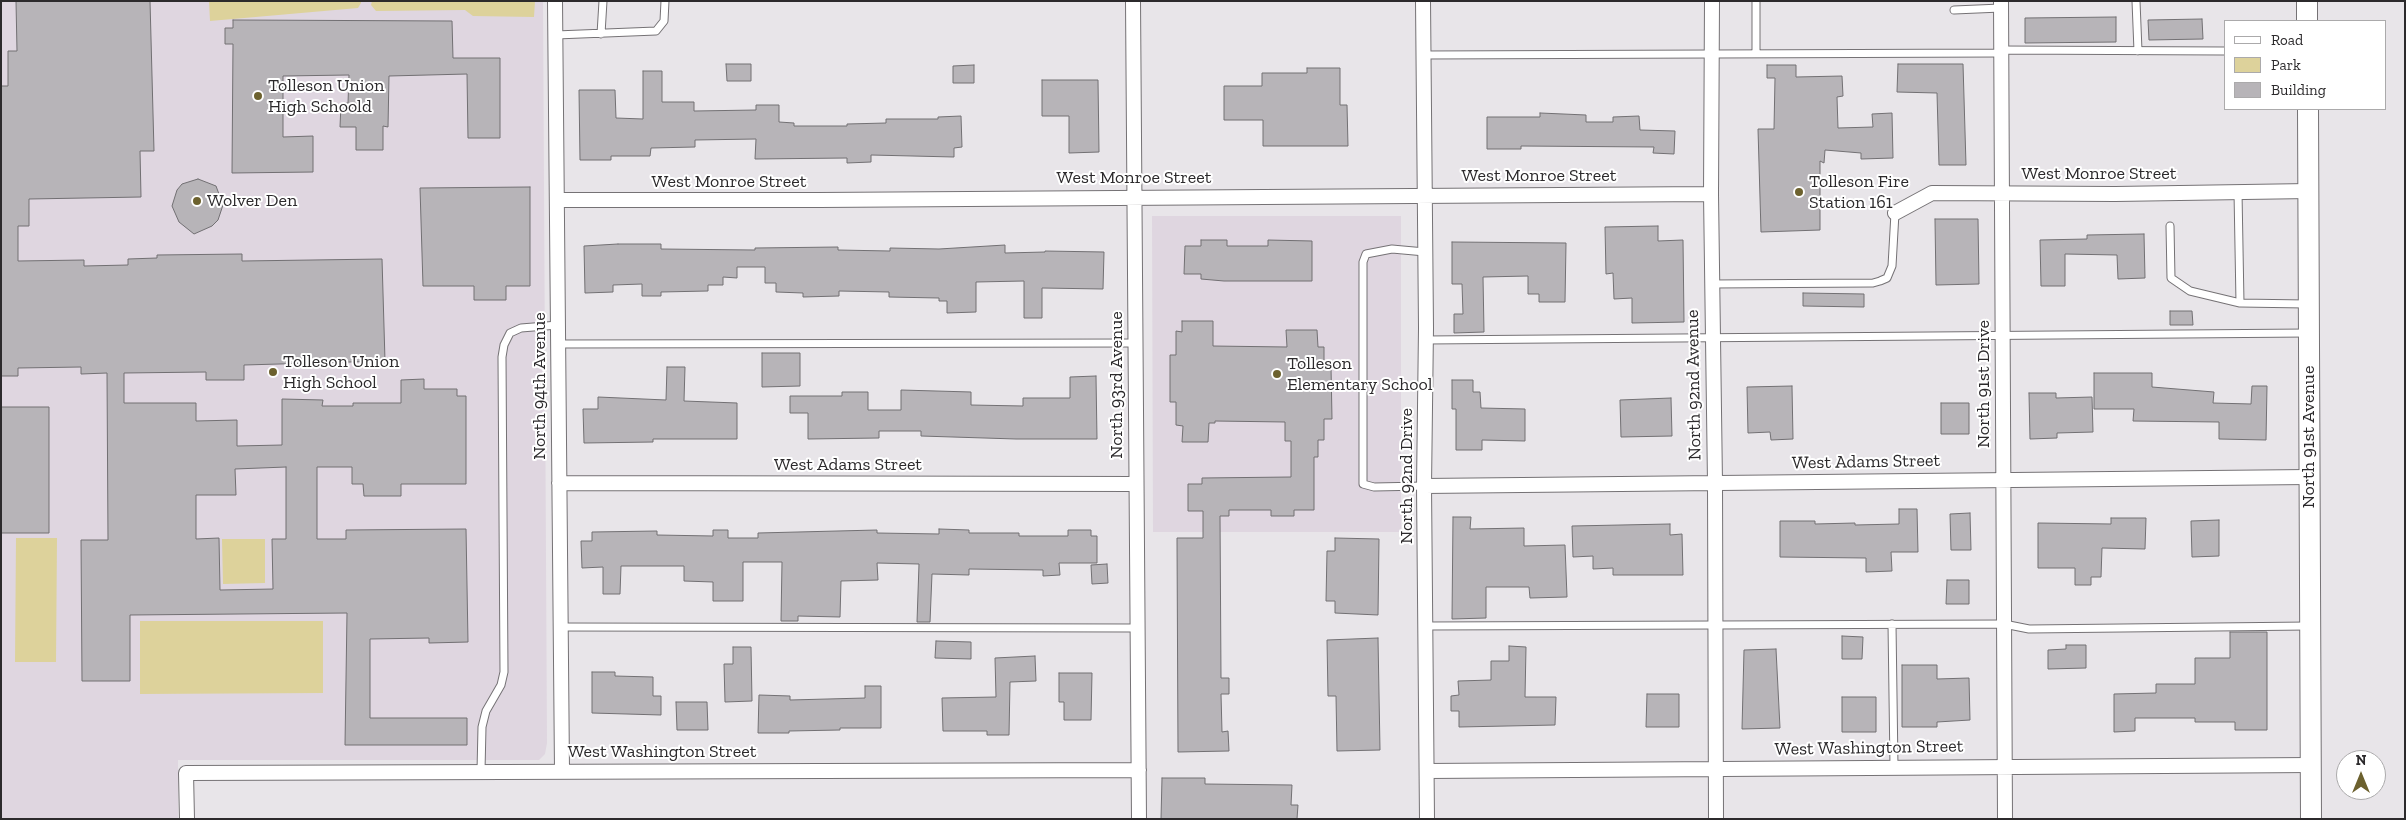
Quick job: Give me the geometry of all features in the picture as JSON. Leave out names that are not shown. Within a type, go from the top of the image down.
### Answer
[{"type":"main road","points":[[2307,1],[2307,20]]},
{"type":"main road","name":"North 91st Avenue","points":[[2308,110],[2308,477],[2311,819]]},
{"type":"street","name":"North 94th Avenue","points":[[555,1],[562,770]]},
{"type":"street","name":"North 93rd Avenue","points":[[1133,1],[1139,819]]},
{"type":"street","name":"North 92nd Drive","points":[[1423,1],[1427,819]]},
{"type":"street","name":"North 92nd Avenue","points":[[1712,1],[1711,194],[1715,483],[1716,819]]},
{"type":"street","name":"North 91st Drive","points":[[2001,5],[2005,819]]},
{"type":"street","name":"West Monroe Street","points":[[1895,213],[1932,193],[2002,192],[2070,194],[2309,191]]},
{"type":"street","name":"West Monroe Street","points":[[558,200],[1711,194]]},
{"type":"street","name":"West Adams Street","points":[[1424,486],[2003,478],[2308,477]]},
{"type":"street","name":"West Adams Street","points":[[559,483],[1136,484]]},
{"type":"street","name":"West Washington Street","points":[[1427,771],[2311,765]]},
{"type":"street","name":"West Washington Street","points":[[187,819],[186,773],[562,770],[1138,770]]},
{"type":"lane","points":[[601,34],[603,1]]},
{"type":"lane","points":[[556,35],[656,31],[664,21],[665,1]]},
{"type":"lane","points":[[1756,1],[1756,54]]},
{"type":"lane","points":[[2136,1],[2138,51]]},
{"type":"lane","points":[[1954,10],[2001,5]]},
{"type":"lane","points":[[1424,55],[2224,51]]},
{"type":"lane","points":[[2238,192],[2240,304]]},
{"type":"lane","points":[[1712,284],[1873,283],[1880,281],[1887,278],[1892,266],[1895,213]]},
{"type":"lane","points":[[2170,226],[2171,278],[2190,291],[2240,304],[2309,304]]},
{"type":"lane","points":[[1424,486],[1374,488],[1363,484],[1363,262],[1366,254],[1392,249],[1425,252]]},
{"type":"lane","points":[[481,771],[482,727],[486,710],[501,685],[504,672],[502,357],[504,345],[510,333],[521,328],[558,325]]},
{"type":"lane","points":[[1426,340],[2309,333]]},
{"type":"lane","points":[[558,344],[1136,342]]},
{"type":"lane","points":[[1892,624],[1894,767]]},
{"type":"lane","points":[[1426,626],[2004,624],[2029,629],[2310,626]]},
{"type":"lane","points":[[560,627],[1137,628]]},
{"type":"shaded area","name":"Tolleson Union High School","points":[[1,1],[543,1],[547,743],[545,754],[539,760],[178,760],[178,819],[1,819]]},
{"type":"shaded area","name":"Tolleson Elementary School","points":[[1152,216],[1401,216],[1401,532],[1153,532]]},
{"type":"green space","points":[[209,1],[361,1],[361,3],[358,8],[210,21]]},
{"type":"green space","points":[[372,1],[535,1],[534,17],[473,16],[465,10],[376,11],[371,5]]},
{"type":"green space","points":[[16,538],[57,538],[56,662],[15,662]]},
{"type":"green space","points":[[222,539],[265,539],[265,583],[223,584]]},
{"type":"green space","points":[[140,621],[323,621],[323,693],[140,694]]},
{"type":"building","points":[[16,1],[150,1],[154,151],[140,151],[141,197],[29,199],[29,226],[18,226],[18,261],[84,260],[84,266],[128,265],[128,259],[157,258],[157,255],[242,254],[242,261],[382,259],[385,361],[244,365],[244,380],[206,380],[206,372],[124,373],[124,403],[196,403],[196,421],[237,420],[237,446],[282,445],[282,399],[323,400],[322,406],[353,406],[353,403],[401,403],[401,380],[424,379],[424,389],[457,389],[457,396],[466,396],[466,484],[401,484],[401,496],[364,496],[363,484],[352,484],[352,467],[317,467],[317,539],[346,539],[346,530],[466,529],[468,642],[429,643],[429,638],[370,639],[370,718],[467,718],[467,745],[345,745],[347,613],[130,615],[130,681],[82,681],[81,540],[108,540],[107,373],[81,374],[81,367],[18,368],[18,376],[1,376],[1,86],[8,86],[8,51],[17,51]],"holes":[[[286,467],[286,539],[272,539],[273,589],[220,590],[219,538],[196,539],[196,495],[236,495],[235,469]]]},
{"type":"building","points":[[2116,17],[2116,42],[2025,43],[2025,18]]},
{"type":"building","points":[[2202,19],[2203,39],[2149,40],[2148,20]]},
{"type":"building","name":"Tolleson Union High Schoold","points":[[233,20],[452,21],[453,58],[500,58],[500,138],[468,138],[467,74],[389,76],[388,127],[383,126],[383,150],[356,150],[356,127],[340,127],[341,104],[348,103],[349,75],[283,76],[283,137],[313,136],[313,172],[232,173],[233,44],[225,44],[225,28],[233,28]]},
{"type":"building","points":[[726,64],[751,64],[751,81],[727,81]]},
{"type":"building","points":[[1898,64],[1963,64],[1966,165],[1939,165],[1937,93],[1897,92]]},
{"type":"building","points":[[974,65],[974,83],[953,83],[953,66]]},
{"type":"building","points":[[1767,65],[1796,65],[1796,77],[1842,76],[1843,96],[1837,97],[1838,128],[1873,127],[1872,114],[1892,113],[1893,158],[1861,159],[1861,153],[1825,150],[1824,163],[1820,161],[1820,230],[1761,232],[1758,129],[1774,129],[1775,78],[1767,78]]},
{"type":"building","points":[[1307,68],[1340,68],[1340,105],[1347,105],[1348,146],[1263,146],[1263,120],[1224,120],[1224,86],[1262,86],[1262,73],[1307,73]]},
{"type":"building","points":[[643,71],[662,71],[662,102],[694,102],[694,111],[756,110],[756,105],[779,105],[779,122],[794,123],[794,126],[847,126],[847,124],[886,123],[886,119],[938,119],[938,117],[961,116],[962,147],[954,148],[954,157],[871,155],[871,162],[847,163],[847,158],[755,159],[756,139],[695,140],[695,147],[651,148],[650,156],[611,156],[611,160],[580,160],[579,90],[615,90],[616,118],[643,119]]},
{"type":"building","points":[[1042,80],[1098,80],[1099,152],[1069,153],[1069,116],[1042,116]]},
{"type":"building","points":[[1540,113],[1586,115],[1586,122],[1613,122],[1613,117],[1639,116],[1640,130],[1675,131],[1674,154],[1653,153],[1654,147],[1521,146],[1521,149],[1487,149],[1487,117],[1540,117]]},
{"type":"building","name":"Wolver Den","points":[[198,179],[216,186],[223,205],[218,220],[212,226],[194,234],[179,222],[172,206],[177,190],[182,184]]},
{"type":"building","points":[[530,187],[530,286],[506,286],[506,300],[474,300],[474,286],[423,286],[420,188]]},
{"type":"building","points":[[1935,219],[1978,219],[1979,284],[1936,285]]},
{"type":"building","points":[[1658,226],[1658,241],[1683,240],[1684,322],[1632,323],[1632,298],[1614,299],[1613,273],[1606,274],[1605,227]]},
{"type":"building","points":[[2144,234],[2145,278],[2118,279],[2117,255],[2065,254],[2065,286],[2041,286],[2040,240],[2087,239],[2087,235]]},
{"type":"building","points":[[1201,240],[1227,240],[1227,246],[1268,246],[1268,240],[1312,241],[1312,281],[1224,281],[1201,279],[1201,274],[1184,274],[1185,246],[1201,246]]},
{"type":"building","points":[[1452,242],[1566,243],[1565,302],[1539,302],[1539,294],[1528,294],[1528,276],[1483,277],[1484,332],[1454,333],[1454,314],[1463,314],[1462,284],[1452,284]]},
{"type":"building","points":[[661,244],[661,249],[755,250],[755,248],[838,247],[838,250],[890,251],[890,248],[939,249],[1005,245],[1005,253],[1045,251],[1104,252],[1103,289],[1042,288],[1042,318],[1024,318],[1024,281],[976,282],[976,312],[947,313],[947,301],[939,301],[939,298],[889,297],[889,292],[839,291],[839,296],[803,297],[803,293],[776,292],[776,283],[765,283],[765,267],[737,267],[737,278],[723,277],[723,285],[708,285],[708,291],[661,292],[661,296],[642,296],[642,284],[613,285],[613,292],[585,293],[584,246]]},
{"type":"building","points":[[1803,293],[1864,294],[1864,307],[1803,306]]},
{"type":"building","points":[[2170,311],[2192,311],[2193,325],[2170,325]]},
{"type":"building","points":[[1182,321],[1213,321],[1213,346],[1287,347],[1286,330],[1317,330],[1318,347],[1324,347],[1324,367],[1331,367],[1332,419],[1324,419],[1324,440],[1318,440],[1318,457],[1314,457],[1314,510],[1294,510],[1294,516],[1271,516],[1271,510],[1229,510],[1229,516],[1220,516],[1221,678],[1229,678],[1229,694],[1221,694],[1222,732],[1228,731],[1229,751],[1178,752],[1177,538],[1203,538],[1203,511],[1188,511],[1188,484],[1202,484],[1202,478],[1291,477],[1291,441],[1285,441],[1285,422],[1215,421],[1215,423],[1209,423],[1208,442],[1182,442],[1183,426],[1176,425],[1176,402],[1170,402],[1170,355],[1176,355],[1176,331],[1182,332]]},
{"type":"building","points":[[762,353],[800,353],[800,386],[762,387]]},
{"type":"building","points":[[667,367],[685,367],[684,401],[737,403],[737,439],[653,439],[653,442],[584,443],[583,409],[598,409],[598,397],[666,400]]},
{"type":"building","points":[[2094,373],[2152,373],[2152,387],[2214,392],[2213,403],[2251,404],[2252,386],[2267,386],[2266,440],[2219,439],[2219,422],[2133,421],[2134,409],[2094,409]]},
{"type":"building","points":[[1096,376],[1097,439],[921,436],[921,431],[879,431],[879,438],[808,439],[808,413],[790,413],[790,396],[842,396],[842,392],[868,392],[868,410],[901,410],[901,390],[971,392],[971,405],[1023,406],[1023,398],[1070,398],[1070,377]]},
{"type":"building","points":[[1452,380],[1473,380],[1473,392],[1480,392],[1481,408],[1525,409],[1525,441],[1482,440],[1482,450],[1456,450],[1456,409],[1452,409]]},
{"type":"building","points":[[1792,386],[1793,439],[1771,440],[1770,432],[1748,433],[1747,387]]},
{"type":"building","points":[[2029,393],[2056,393],[2056,398],[2092,397],[2093,432],[2057,433],[2057,438],[2030,439]]},
{"type":"building","points":[[1671,398],[1672,436],[1621,437],[1620,400]]},
{"type":"building","points":[[1941,403],[1969,403],[1969,434],[1941,434]]},
{"type":"building","points":[[1,407],[49,407],[49,533],[1,533]]},
{"type":"building","points":[[1899,509],[1917,509],[1918,552],[1891,552],[1892,571],[1866,572],[1866,558],[1780,557],[1780,521],[1815,521],[1815,524],[1899,524]]},
{"type":"building","points":[[1970,513],[1971,550],[1951,550],[1950,514]]},
{"type":"building","points":[[1453,517],[1471,517],[1470,529],[1524,528],[1524,546],[1565,545],[1567,597],[1530,598],[1529,587],[1486,587],[1486,618],[1452,619]]},
{"type":"building","points":[[2111,518],[2146,518],[2145,549],[2102,548],[2101,577],[2091,577],[2091,585],[2075,585],[2075,568],[2038,568],[2038,523],[2111,524]]},
{"type":"building","points":[[2219,520],[2219,556],[2192,557],[2191,521]]},
{"type":"building","points":[[1670,524],[1670,535],[1682,534],[1683,575],[1613,575],[1613,568],[1593,569],[1593,556],[1573,557],[1572,526]]},
{"type":"building","points":[[939,529],[969,530],[969,533],[1019,533],[1019,536],[1068,536],[1068,530],[1091,530],[1091,536],[1097,536],[1097,563],[1059,563],[1060,575],[1043,576],[1043,570],[969,569],[969,575],[932,574],[930,622],[917,622],[919,564],[877,563],[878,580],[841,581],[840,617],[798,616],[798,621],[781,621],[782,562],[743,562],[743,601],[713,601],[713,582],[684,581],[684,566],[621,566],[620,594],[603,594],[603,567],[582,568],[581,541],[592,541],[592,532],[657,531],[657,535],[713,536],[713,530],[728,530],[728,538],[758,538],[758,533],[877,530],[877,533],[939,534]]},
{"type":"building","points":[[1335,538],[1379,539],[1378,615],[1335,613],[1335,601],[1326,601],[1327,551],[1335,551]]},
{"type":"building","points":[[1107,564],[1108,583],[1092,584],[1091,565]]},
{"type":"building","points":[[1947,580],[1969,580],[1969,604],[1946,604]]},
{"type":"building","points":[[2230,632],[2267,632],[2267,730],[2235,730],[2235,722],[2195,722],[2195,718],[2135,718],[2135,731],[2114,732],[2114,694],[2156,693],[2156,684],[2195,684],[2195,658],[2230,658]]},
{"type":"building","points":[[1842,636],[1863,637],[1862,659],[1842,659]]},
{"type":"building","points":[[1378,638],[1380,750],[1337,751],[1336,696],[1328,696],[1327,640]]},
{"type":"building","points":[[936,641],[971,642],[971,659],[935,658]]},
{"type":"building","points":[[2066,645],[2086,645],[2086,668],[2048,669],[2048,650],[2066,649]]},
{"type":"building","points":[[1509,646],[1526,647],[1525,697],[1556,697],[1555,725],[1459,727],[1459,711],[1451,711],[1451,696],[1459,695],[1458,681],[1491,680],[1491,661],[1509,661]]},
{"type":"building","points":[[733,647],[751,647],[752,701],[725,702],[724,664],[733,664]]},
{"type":"building","points":[[1776,649],[1780,728],[1742,729],[1744,650]]},
{"type":"building","points":[[1035,656],[1036,681],[1010,682],[1009,735],[987,735],[987,731],[943,731],[942,698],[996,697],[995,658]]},
{"type":"building","points":[[1902,665],[1937,665],[1937,679],[1969,678],[1970,720],[1937,722],[1937,727],[1902,727]]},
{"type":"building","points":[[592,672],[615,672],[615,676],[653,677],[653,696],[661,696],[661,715],[592,713]]},
{"type":"building","points":[[1059,673],[1092,673],[1091,720],[1064,720],[1064,702],[1059,702]]},
{"type":"building","points":[[865,686],[881,686],[881,728],[840,728],[840,730],[758,733],[759,695],[790,696],[790,700],[865,698]]},
{"type":"building","points":[[1647,694],[1679,694],[1679,727],[1646,727]]},
{"type":"building","points":[[1842,697],[1876,697],[1876,732],[1842,732]]},
{"type":"building","points":[[676,702],[707,702],[708,730],[677,730]]},
{"type":"building","points":[[1162,778],[1205,778],[1205,784],[1292,785],[1291,805],[1298,805],[1297,819],[1161,819]]},
{"type":"place","name":"Tolleson Union High Schoold","points":[[258,96]]},
{"type":"place","name":"Tolleson Fire Station 161","points":[[1799,192]]},
{"type":"place","name":"Wolver Den","points":[[197,201]]},
{"type":"place","name":"Tolleson Union High School","points":[[273,372]]},
{"type":"place","name":"Tolleson Elementary School","points":[[1277,374]]}]
